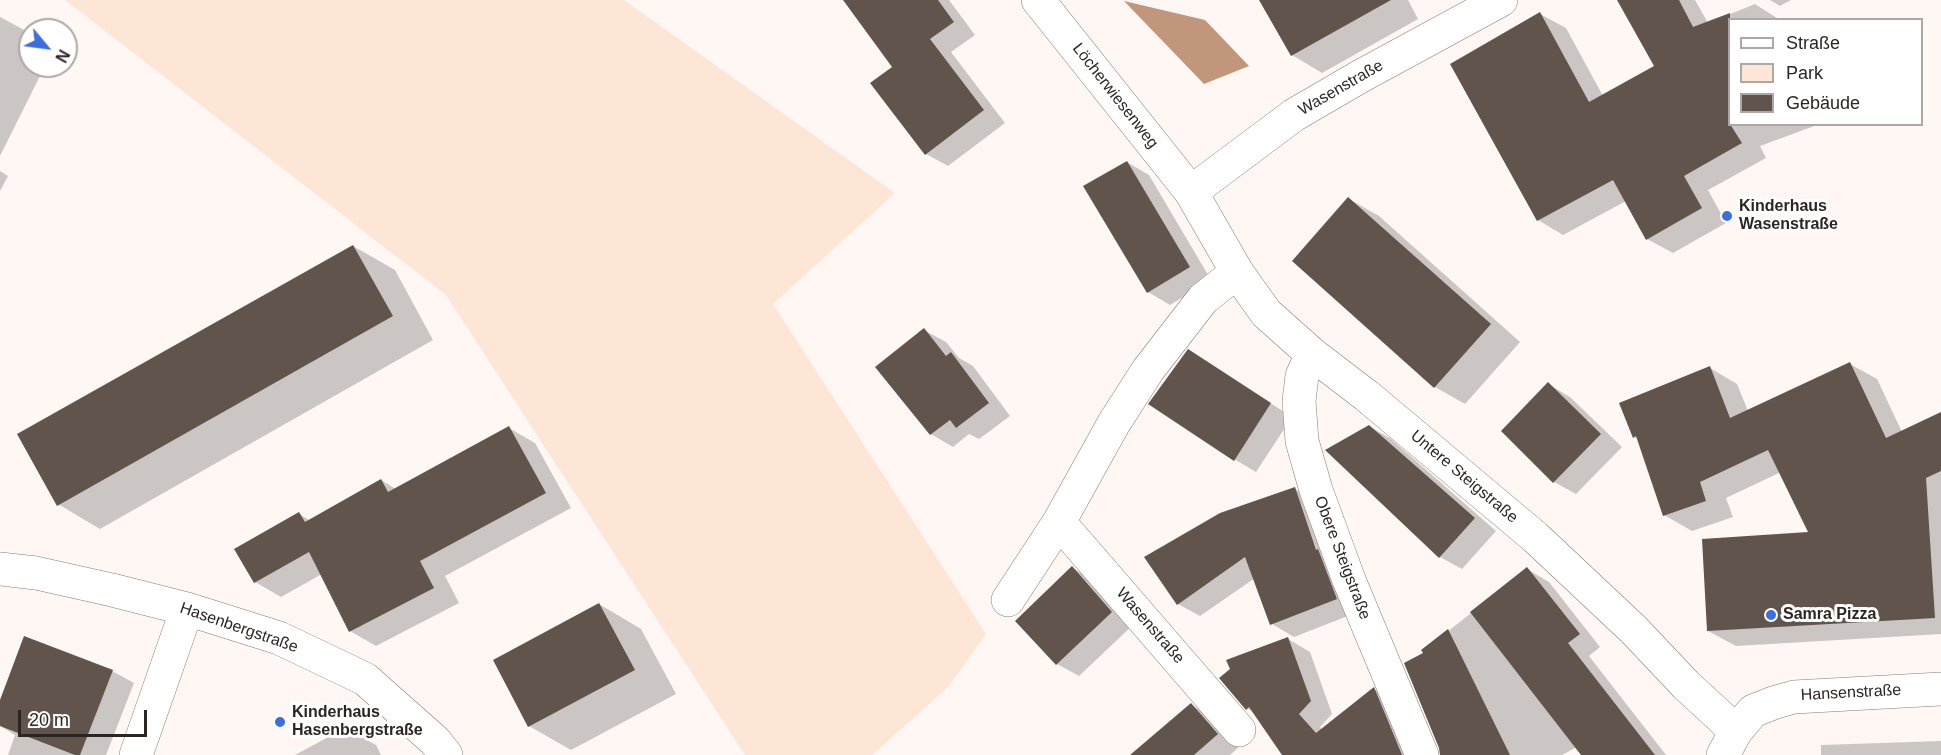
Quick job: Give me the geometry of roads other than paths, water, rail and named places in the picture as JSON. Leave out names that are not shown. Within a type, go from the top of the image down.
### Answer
[{"type":"street","name":"Löcherwiesenweg","points":[[1038,0],[1191,192]]},
{"type":"street","name":"Wasenstraße","points":[[1191,192],[1294,115],[1360,76],[1501,0]]},
{"type":"street","name":"Untere Steigstraße","points":[[1191,192],[1237,272],[1266,313],[1312,354],[1375,402],[1535,537],[1634,630],[1686,685],[1729,743]]},
{"type":"street","points":[[1008,600],[1059,522],[1114,423],[1148,370],[1203,299],[1237,272]]},
{"type":"street","name":"Obere Steigstraße","points":[[1312,354],[1302,376],[1299,401],[1302,441],[1316,490],[1349,580],[1422,755]]},
{"type":"street","name":"Wasenstraße","points":[[1059,522],[1239,730]]},
{"type":"street","name":"Hasenbergstraße","points":[[0,569],[47,575],[112,590],[187,609],[279,638],[365,679],[435,741],[446,755]]},
{"type":"street","points":[[136,755],[187,609]]},
{"type":"street","name":"Hansenstraße","points":[[1729,743],[1753,711],[1794,697],[1941,689]]},
{"type":"place","name":"Kinderhaus Wasenstraße","points":[[1727,216]]},
{"type":"place","name":"Samra Pizza","points":[[1771,615]]},
{"type":"place","name":"Kinderhaus Hasenbergstraße","points":[[280,722]]}]
